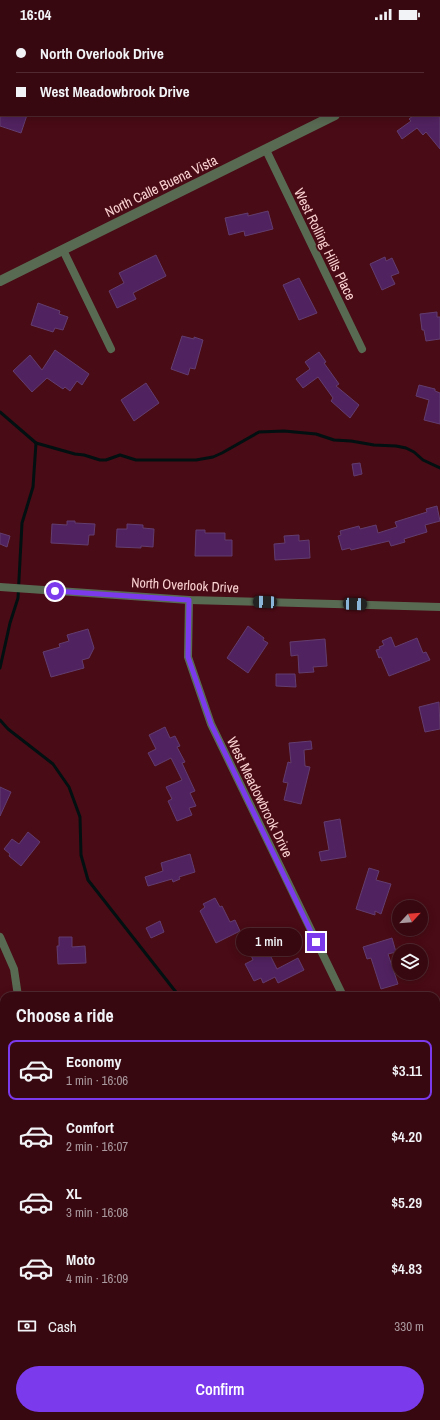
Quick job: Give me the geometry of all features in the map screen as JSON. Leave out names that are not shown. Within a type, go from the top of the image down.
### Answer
[{"type":"street","name":"North Calle Buena Vista","points":[[0,281],[333,116]]},
{"type":"street","name":"West Rolling Hills Place","points":[[266,150],[362,349]]},
{"type":"street","points":[[63,250],[111,349]]},
{"type":"street","name":"North Overlook Drive","points":[[0,587],[189,600],[440,606]]},
{"type":"street","name":"West Meadowbrook Drive","points":[[189,600],[188,657],[211,724],[341,992]]},
{"type":"street","points":[[0,937],[14,969],[17,992]]},
{"type":"building","points":[[0,116],[27,116],[21,133],[0,126]]},
{"type":"building","points":[[413,116],[440,116],[440,149],[426,132],[423,135],[417,128],[402,139],[397,131],[411,121],[409,119]]},
{"type":"building","points":[[268,211],[273,229],[245,236],[244,231],[229,235],[225,218],[248,213],[248,216]]},
{"type":"building","points":[[156,255],[166,276],[133,293],[136,299],[117,308],[109,291],[124,283],[119,273]]},
{"type":"building","points":[[385,257],[386,261],[392,258],[399,273],[391,276],[395,284],[382,290],[370,264]]},
{"type":"building","points":[[299,278],[317,313],[299,320],[283,285]]},
{"type":"building","points":[[38,303],[60,311],[59,314],[68,317],[63,330],[55,328],[53,332],[31,325]]},
{"type":"building","points":[[437,312],[437,317],[440,317],[440,339],[426,341],[424,330],[422,330],[420,314]]},
{"type":"building","points":[[182,336],[194,339],[194,337],[203,340],[195,369],[190,368],[188,375],[171,369]]},
{"type":"building","points":[[55,350],[89,374],[82,385],[77,381],[70,391],[65,387],[63,389],[47,378],[32,392],[13,371],[30,355],[42,370]]},
{"type":"building","points":[[319,352],[326,362],[324,363],[339,384],[336,386],[359,405],[350,418],[331,401],[333,398],[318,377],[303,388],[296,379],[310,369],[305,362]]},
{"type":"building","points":[[146,383],[159,403],[134,421],[121,400]]},
{"type":"building","points":[[419,385],[435,389],[435,391],[440,393],[440,424],[424,420],[429,400],[416,396]]},
{"type":"building","points":[[360,463],[362,474],[354,476],[352,464]]},
{"type":"building","points":[[437,506],[440,521],[425,525],[427,532],[404,539],[405,542],[391,546],[389,541],[351,550],[350,548],[342,550],[338,536],[341,535],[340,531],[359,526],[360,529],[376,525],[378,533],[397,527],[395,522],[427,512],[426,509]]},
{"type":"building","points":[[67,521],[95,524],[94,535],[89,535],[88,545],[51,543],[52,524],[67,525]]},
{"type":"building","points":[[127,524],[143,525],[143,528],[154,529],[153,547],[116,547],[117,529],[127,529]]},
{"type":"building","points":[[196,530],[205,530],[205,533],[225,533],[225,540],[232,540],[232,556],[195,556]]},
{"type":"building","points":[[0,533],[10,536],[7,547],[0,544]]},
{"type":"building","points":[[299,535],[299,541],[309,540],[310,558],[275,560],[274,544],[285,543],[284,536]]},
{"type":"building","points":[[248,626],[264,638],[263,640],[268,643],[248,673],[227,658]]},
{"type":"building","points":[[88,629],[94,648],[89,658],[82,660],[84,668],[51,677],[43,652],[60,647],[59,644],[69,641],[67,635]]},
{"type":"building","points":[[391,637],[395,647],[417,638],[423,653],[426,652],[430,660],[389,676],[381,657],[379,658],[376,650],[380,649],[379,647],[384,645],[382,641]]},
{"type":"building","points":[[325,639],[327,666],[313,667],[314,672],[299,673],[298,655],[291,656],[290,642]]},
{"type":"building","points":[[276,674],[295,674],[296,687],[276,686]]},
{"type":"building","points":[[439,702],[440,729],[425,732],[419,707]]},
{"type":"building","points":[[165,727],[170,738],[175,736],[180,746],[177,747],[185,762],[182,763],[195,791],[190,793],[196,806],[189,808],[192,815],[177,821],[168,801],[172,799],[166,787],[182,780],[171,758],[155,766],[148,753],[156,749],[149,735]]},
{"type":"building","points":[[311,741],[312,749],[304,750],[305,766],[310,767],[301,804],[284,800],[288,783],[283,782],[288,762],[291,763],[289,743]]},
{"type":"building","points":[[0,787],[11,792],[0,816]]},
{"type":"building","points":[[340,819],[346,857],[321,861],[319,852],[329,850],[324,822]]},
{"type":"building","points":[[28,832],[40,842],[21,866],[9,856],[10,854],[4,849],[12,839],[19,844]]},
{"type":"building","points":[[190,854],[195,872],[179,877],[180,879],[173,882],[172,879],[148,886],[145,877],[163,871],[161,863]]},
{"type":"building","points":[[369,868],[379,871],[376,880],[391,884],[381,914],[375,911],[375,915],[356,909]]},
{"type":"building","points":[[215,898],[220,907],[222,906],[230,922],[235,920],[240,931],[216,943],[200,911],[205,907],[203,904]]},
{"type":"building","points":[[160,921],[164,932],[151,938],[146,928]]},
{"type":"building","points":[[59,937],[72,937],[72,947],[85,946],[86,963],[58,964],[57,946],[59,946]]},
{"type":"building","points":[[392,938],[394,944],[392,944],[392,953],[388,954],[392,966],[392,980],[397,980],[398,984],[381,989],[371,958],[367,959],[363,947]]},
{"type":"building","points":[[265,945],[277,969],[298,958],[304,970],[278,983],[275,977],[263,983],[261,978],[254,981],[245,964],[253,960],[250,953]]},
{"type":"waterway","points":[[0,412],[36,443],[100,460],[106,460],[120,455],[136,460],[196,460],[213,457],[259,432],[284,431],[316,434],[334,440],[406,448],[414,452],[423,460],[440,468]]},
{"type":"waterway","points":[[0,668],[10,623],[18,598],[22,523],[33,487],[36,443]]},
{"type":"waterway","points":[[0,720],[8,729],[53,764],[69,787],[80,817],[81,855],[88,880],[176,992]]},
{"type":"route","points":[[55,591],[189,600],[188,657],[198,690],[211,724],[316,942]]}]
